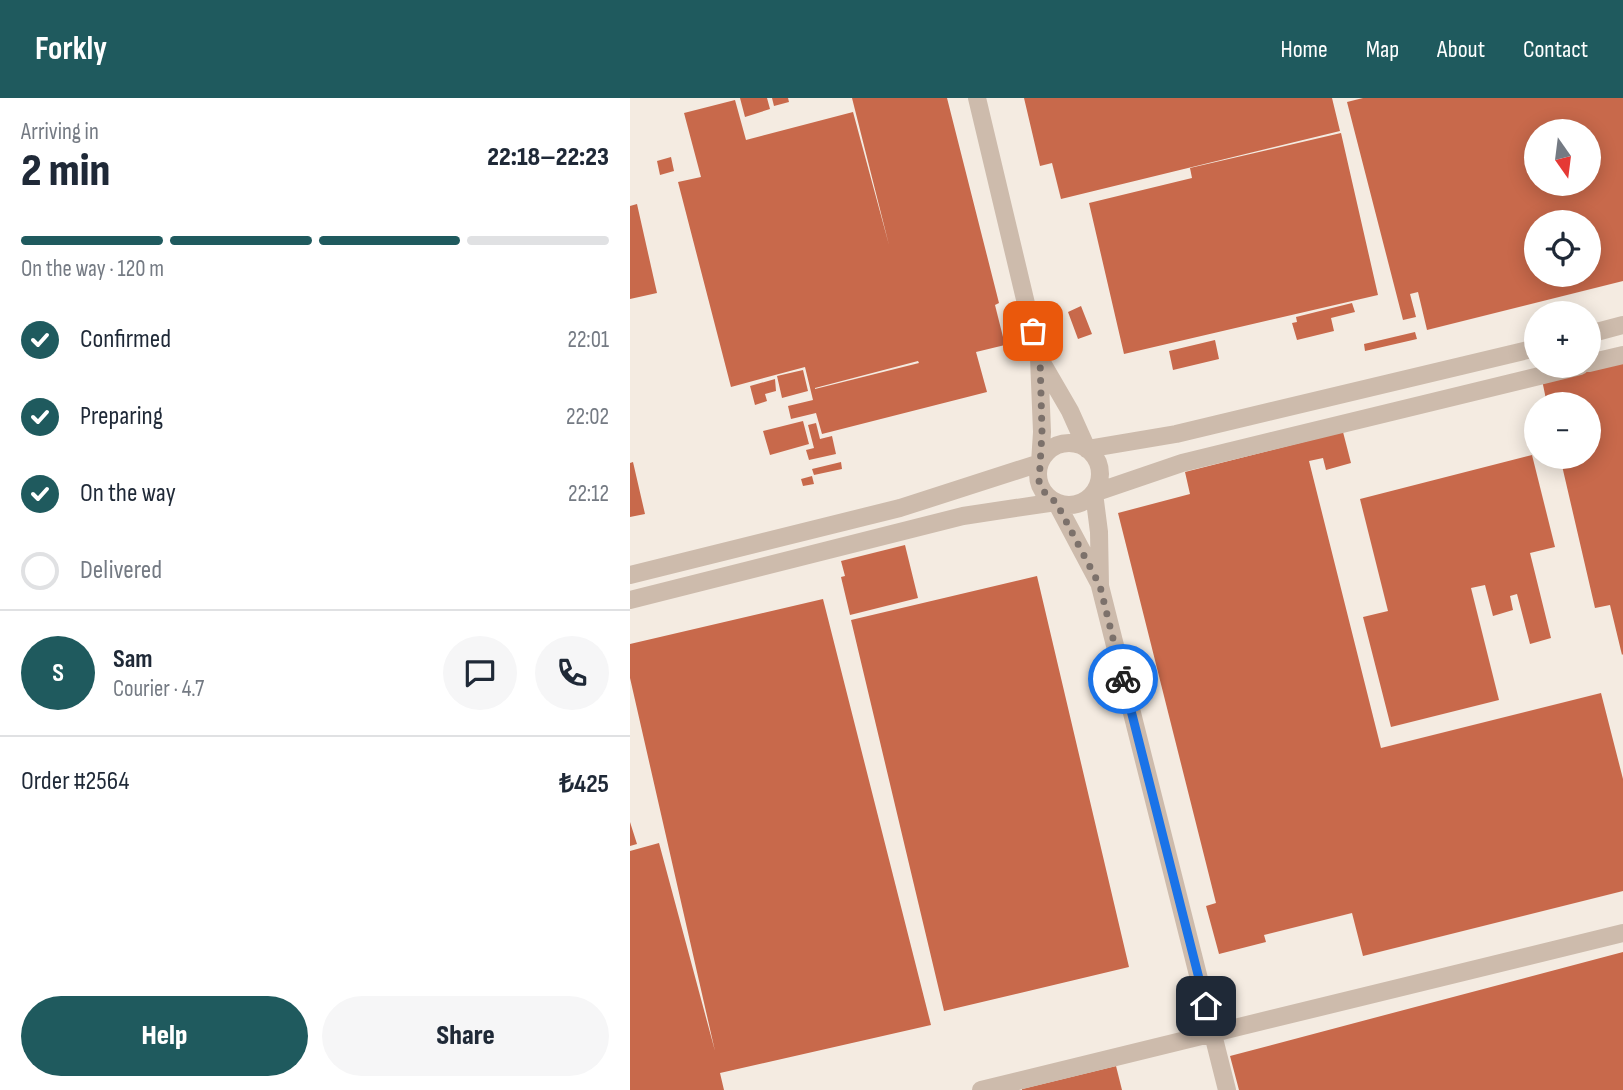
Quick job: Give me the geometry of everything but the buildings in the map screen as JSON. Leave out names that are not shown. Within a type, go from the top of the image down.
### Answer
[{"type":"street","points":[[977,98],[1040,358],[1042,432],[1039,483],[1047,496],[1056,502],[1100,586]]},
{"type":"street","points":[[1601,331],[1623,325]]},
{"type":"street","points":[[1087,449],[1175,435],[1524,351]]},
{"type":"street","points":[[1601,360],[1623,355]]},
{"type":"street","points":[[1040,358],[1070,411],[1087,449]]},
{"type":"street","points":[[630,600],[963,516],[1056,502],[1074,505],[1094,493],[1182,463],[1531,378]]},
{"type":"street","points":[[1346,394],[1352,422]]},
{"type":"street","points":[[630,575],[900,508],[1040,463],[1045,454],[1063,444],[1080,445],[1087,449],[1095,457],[1100,471],[1100,482],[1094,493],[1099,532],[1100,586],[1227,1090]]},
{"type":"street","points":[[797,534],[802,558]]},
{"type":"street","points":[[981,1090],[1623,933]]},
{"type":"way so far","points":[[1033,331],[1040,358],[1042,432],[1039,483],[1047,496],[1056,502],[1100,586],[1123,679]]},
{"type":"route","points":[[1123,679],[1206,1006]]}]
